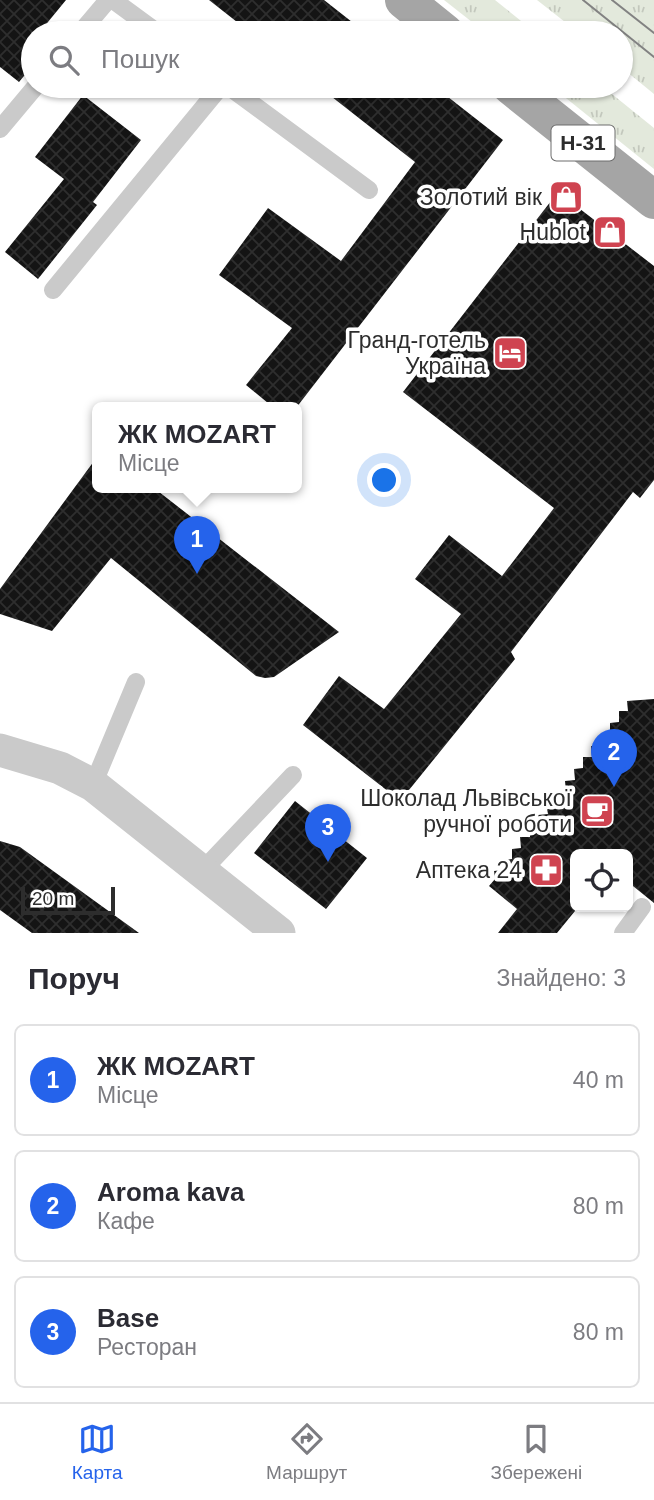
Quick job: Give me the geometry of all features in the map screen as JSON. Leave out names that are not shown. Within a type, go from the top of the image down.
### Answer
[{"type":"main road","points":[[404,0],[430,21]]},
{"type":"main road","name":"Н-31","points":[[526,98],[654,200]]},
{"type":"street","points":[[0,750],[60,768],[93,785],[279,933]]},
{"type":"lane","points":[[91,21],[111,0],[141,21]]},
{"type":"lane","points":[[0,129],[26,98]]},
{"type":"lane","points":[[53,290],[211,98]]},
{"type":"lane","points":[[244,98],[369,190]]},
{"type":"lane","points":[[93,785],[136,682]]},
{"type":"lane","points":[[202,871],[293,775]]},
{"type":"lane","points":[[623,933],[642,907]]},
{"type":"green space","points":[[444,0],[495,0],[521,21],[471,21]]},
{"type":"green space","points":[[537,0],[654,0],[654,94],[633,77],[633,21],[564,21]]},
{"type":"green space","points":[[566,98],[617,98],[654,128],[654,169]]},
{"type":"building","points":[[0,0],[66,0],[49,21],[21,21],[19,82],[0,67]]},
{"type":"building","points":[[209,0],[324,0],[351,21],[236,21]]},
{"type":"building","points":[[81,98],[87,98],[141,140],[93,202],[97,205],[38,279],[5,252],[64,179],[35,157]]},
{"type":"building","points":[[333,98],[449,98],[503,140],[301,402],[267,402],[246,385],[292,328],[219,275],[268,208],[341,261],[415,162]]},
{"type":"building","points":[[558,192],[654,266],[654,480],[640,498],[633,492],[511,652],[515,659],[409,790],[389,792],[303,725],[339,676],[384,709],[461,614],[415,579],[449,535],[502,576],[554,508],[403,392]]},
{"type":"building","points":[[92,464],[92,493],[160,493],[339,632],[274,677],[265,678],[256,676],[111,558],[52,631],[0,614],[0,589]]},
{"type":"building","points":[[654,699],[654,903],[633,886],[633,849],[570,849],[570,912],[574,912],[557,933],[498,933],[517,909],[489,886],[495,879],[494,871],[503,870],[502,860],[512,859],[512,849],[521,848],[520,837],[530,837],[530,826],[539,825],[538,815],[548,814],[546,804],[557,803],[556,791],[566,791],[565,781],[575,780],[574,769],[583,768],[583,757],[592,757],[591,746],[602,746],[601,734],[610,733],[610,723],[619,722],[619,711],[628,711],[627,701]]},
{"type":"building","points":[[295,801],[367,858],[326,909],[254,853]]},
{"type":"building","points":[[0,841],[20,847],[139,933],[32,933],[0,910]]},
{"type":"tram line","points":[[583,0],[609,21]]},
{"type":"tram line","points":[[612,0],[654,33]]},
{"type":"tram line","points":[[633,40],[654,57]]},
{"type":"place","name":"Золотий вік","points":[[566,197]]},
{"type":"place","name":"Hublot","points":[[610,232]]},
{"type":"place","name":"Гранд-готель Україна","points":[[510,353]]},
{"type":"place","name":"ЖК MOZART","points":[[197,574]]},
{"type":"place","name":"Aroma kava","points":[[614,787]]},
{"type":"place","name":"Шоколад Львівської ручної роботи","points":[[597,811]]},
{"type":"place","name":"Base","points":[[328,862]]},
{"type":"place","name":"Аптека 24","points":[[546,870]]}]
